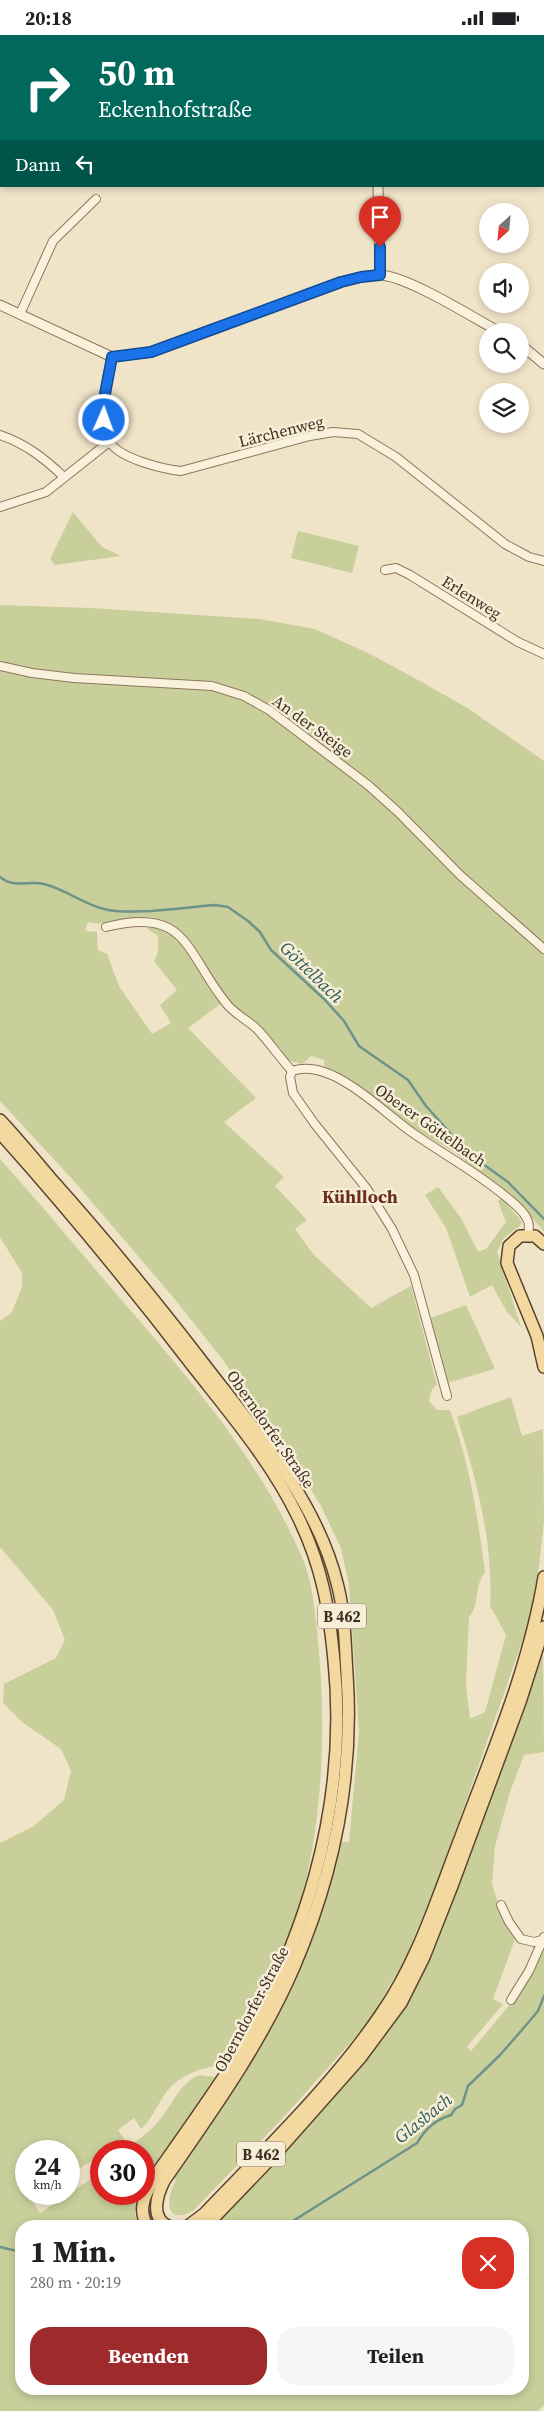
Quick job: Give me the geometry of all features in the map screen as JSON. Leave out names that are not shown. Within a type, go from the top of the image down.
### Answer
[{"type":"main road","name":"Oberndorfer Straße","points":[[0,1120],[106,1241],[155,1301],[279,1465],[305,1505],[322,1540],[338,1584],[344,1635],[349,1729],[347,1771],[332,1854],[305,1937],[281,1994],[242,2064],[164,2181],[157,2195],[158,2215],[160,2220]]},
{"type":"main road","name":"Oberndorfer Straße","points":[[0,1133],[152,1313],[234,1419],[270,1470],[297,1514],[313,1551],[325,1588],[332,1636],[337,1683],[338,1730],[336,1774],[326,1837],[310,1897],[271,1992],[242,2045],[156,2176],[143,2199],[142,2213],[145,2220]]},
{"type":"main road","points":[[544,1244],[535,1237],[528,1235],[520,1236],[512,1241],[506,1258],[509,1272],[536,1336],[544,1367]]},
{"type":"main road","name":"B 462","points":[[196,2220],[204,2214],[351,2054],[382,2013],[404,1976],[423,1934],[519,1680],[533,1634],[544,1577]]},
{"type":"main road","name":"B 462","points":[[212,2220],[276,2153],[361,2057],[401,2003],[424,1957],[452,1886],[506,1740],[544,1627]]},
{"type":"street","points":[[378,187],[380,275]]},
{"type":"street","points":[[20,314],[53,241],[96,199]]},
{"type":"street","points":[[0,305],[112,357],[151,352],[341,282],[380,275],[410,284],[483,323]]},
{"type":"street","points":[[529,351],[544,363]]},
{"type":"street","points":[[0,507],[46,492],[109,442],[104,420],[105,394],[112,357]]},
{"type":"street","name":"Lärchenweg","points":[[109,442],[124,453],[144,463],[161,469],[181,471],[310,436],[333,432],[358,434],[396,457],[506,544],[529,557],[544,561]]},
{"type":"street","points":[[0,435],[21,443],[45,459],[64,477]]},
{"type":"street","name":"Erlenweg","points":[[385,570],[396,568],[410,575],[518,643],[544,654]]},
{"type":"street","name":"An der Steige","points":[[0,666],[32,673],[74,678],[212,687],[244,696],[269,710],[368,785],[398,812],[460,875],[544,949]]},
{"type":"street","points":[[106,927],[129,921],[146,920],[159,923],[177,934],[195,955],[227,1006],[258,1030],[292,1071],[290,1077],[293,1093],[314,1123],[367,1189],[392,1229],[414,1275],[447,1396]]},
{"type":"street","name":"Oberer Göttelbach","points":[[292,1071],[305,1067],[317,1070],[337,1078],[356,1089],[411,1131],[472,1171],[509,1199],[526,1215],[529,1222],[528,1235]]},
{"type":"street","points":[[501,1905],[509,1922],[521,1939],[534,1942],[543,1939]]},
{"type":"street","points":[[512,2000],[529,1971],[543,1939]]},
{"type":"green space","points":[[73,512],[102,547],[121,556],[55,565],[50,559]]},
{"type":"green space","points":[[298,531],[359,546],[352,573],[291,558]]},
{"type":"green space","points":[[0,605],[91,608],[260,619],[315,629],[368,653],[469,709],[544,761],[544,1232],[523,1206],[455,1153],[399,1119],[352,1082],[325,1068],[324,1060],[311,1056],[302,1064],[291,1061],[276,1051],[246,1023],[230,1004],[189,942],[170,924],[160,919],[142,917],[106,923],[88,922],[85,931],[97,932],[98,950],[107,954],[119,986],[152,1034],[171,1023],[160,1005],[177,990],[154,961],[158,952],[158,936],[141,924],[158,925],[177,937],[223,1002],[188,1028],[256,1098],[224,1122],[284,1177],[275,1186],[307,1220],[295,1229],[313,1254],[371,1308],[411,1286],[437,1385],[432,1389],[429,1401],[437,1410],[450,1410],[457,1429],[468,1469],[485,1572],[479,1584],[473,1612],[469,1617],[466,1685],[470,1719],[485,1712],[506,1635],[492,1609],[490,1609],[489,1560],[482,1511],[457,1417],[511,1397],[522,1436],[543,1429],[544,1521],[539,1566],[528,1625],[438,1881],[405,1959],[368,2023],[281,2120],[193,2211],[184,2215],[172,2213],[170,2208],[170,2195],[176,2180],[173,2177],[215,2117],[256,2053],[300,1965],[323,1904],[342,1842],[349,1842],[359,1732],[349,1585],[341,1548],[321,1506],[293,1461],[223,1360],[173,1297],[73,1180],[0,1101]]},
{"type":"green space","points":[[0,1159],[145,1327],[220,1419],[243,1452],[284,1519],[308,1573],[312,1592],[320,1665],[322,1738],[318,1811],[305,1882],[296,1915],[289,1935],[270,1974],[215,2066],[192,2073],[173,2085],[160,2101],[151,2118],[141,2129],[134,2118],[118,2130],[125,2140],[90,2140],[90,2162],[80,2168],[80,2140],[15,2140],[15,2205],[35,2205],[40,2213],[52,2205],[80,2205],[80,2186],[90,2180],[90,2205],[137,2205],[135,2214],[136,2220],[15,2220],[15,2395],[529,2395],[529,2220],[219,2220],[354,2072],[475,1837],[522,1716],[543,1649],[544,1752],[524,1755],[510,1792],[495,1846],[492,1884],[502,1916],[515,1939],[493,1999],[503,2004],[467,2047],[471,2051],[521,1991],[544,1947],[544,2405],[538,2411],[0,2411],[0,1843],[34,1826],[64,1800],[71,1771],[61,1749],[22,1722],[3,1703],[4,1684],[56,1658],[65,1640],[53,1610],[0,1547],[0,1321],[12,1312],[22,1287],[22,1273],[0,1237]]},
{"type":"green space","points":[[438,1187],[461,1218],[478,1252],[486,1249],[506,1222],[498,1201],[502,1198],[522,1222],[520,1226],[504,1238],[497,1252],[521,1327],[507,1312],[492,1285],[470,1297],[446,1228],[425,1195]]},
{"type":"green space","points":[[466,1305],[495,1369],[447,1383],[428,1319]]},
{"type":"green space","points":[[198,2075],[215,2077],[155,2169],[155,2140],[138,2140],[157,2123],[181,2089]]},
{"type":"waterway","name":"Göttelbach","points":[[0,877],[11,883],[44,884],[96,907],[115,911],[128,912],[215,905],[228,907],[260,932],[271,950],[324,999],[344,1021],[359,1046],[408,1080],[426,1106],[469,1154],[508,1182],[544,1219]]},
{"type":"waterway","name":"Glasbach","points":[[295,2220],[417,2143],[431,2125],[451,2115],[455,2109],[462,2105],[468,2086],[500,2055],[538,2011],[544,1996]]},
{"type":"waterway","name":"Glasbach","points":[[0,2247],[15,2251]]},
{"type":"district","name":"Kühlloch","points":[[360,1196]]},
{"type":"route","points":[[104,420],[105,394],[112,357],[151,352],[341,282],[380,275],[380,247]]}]
